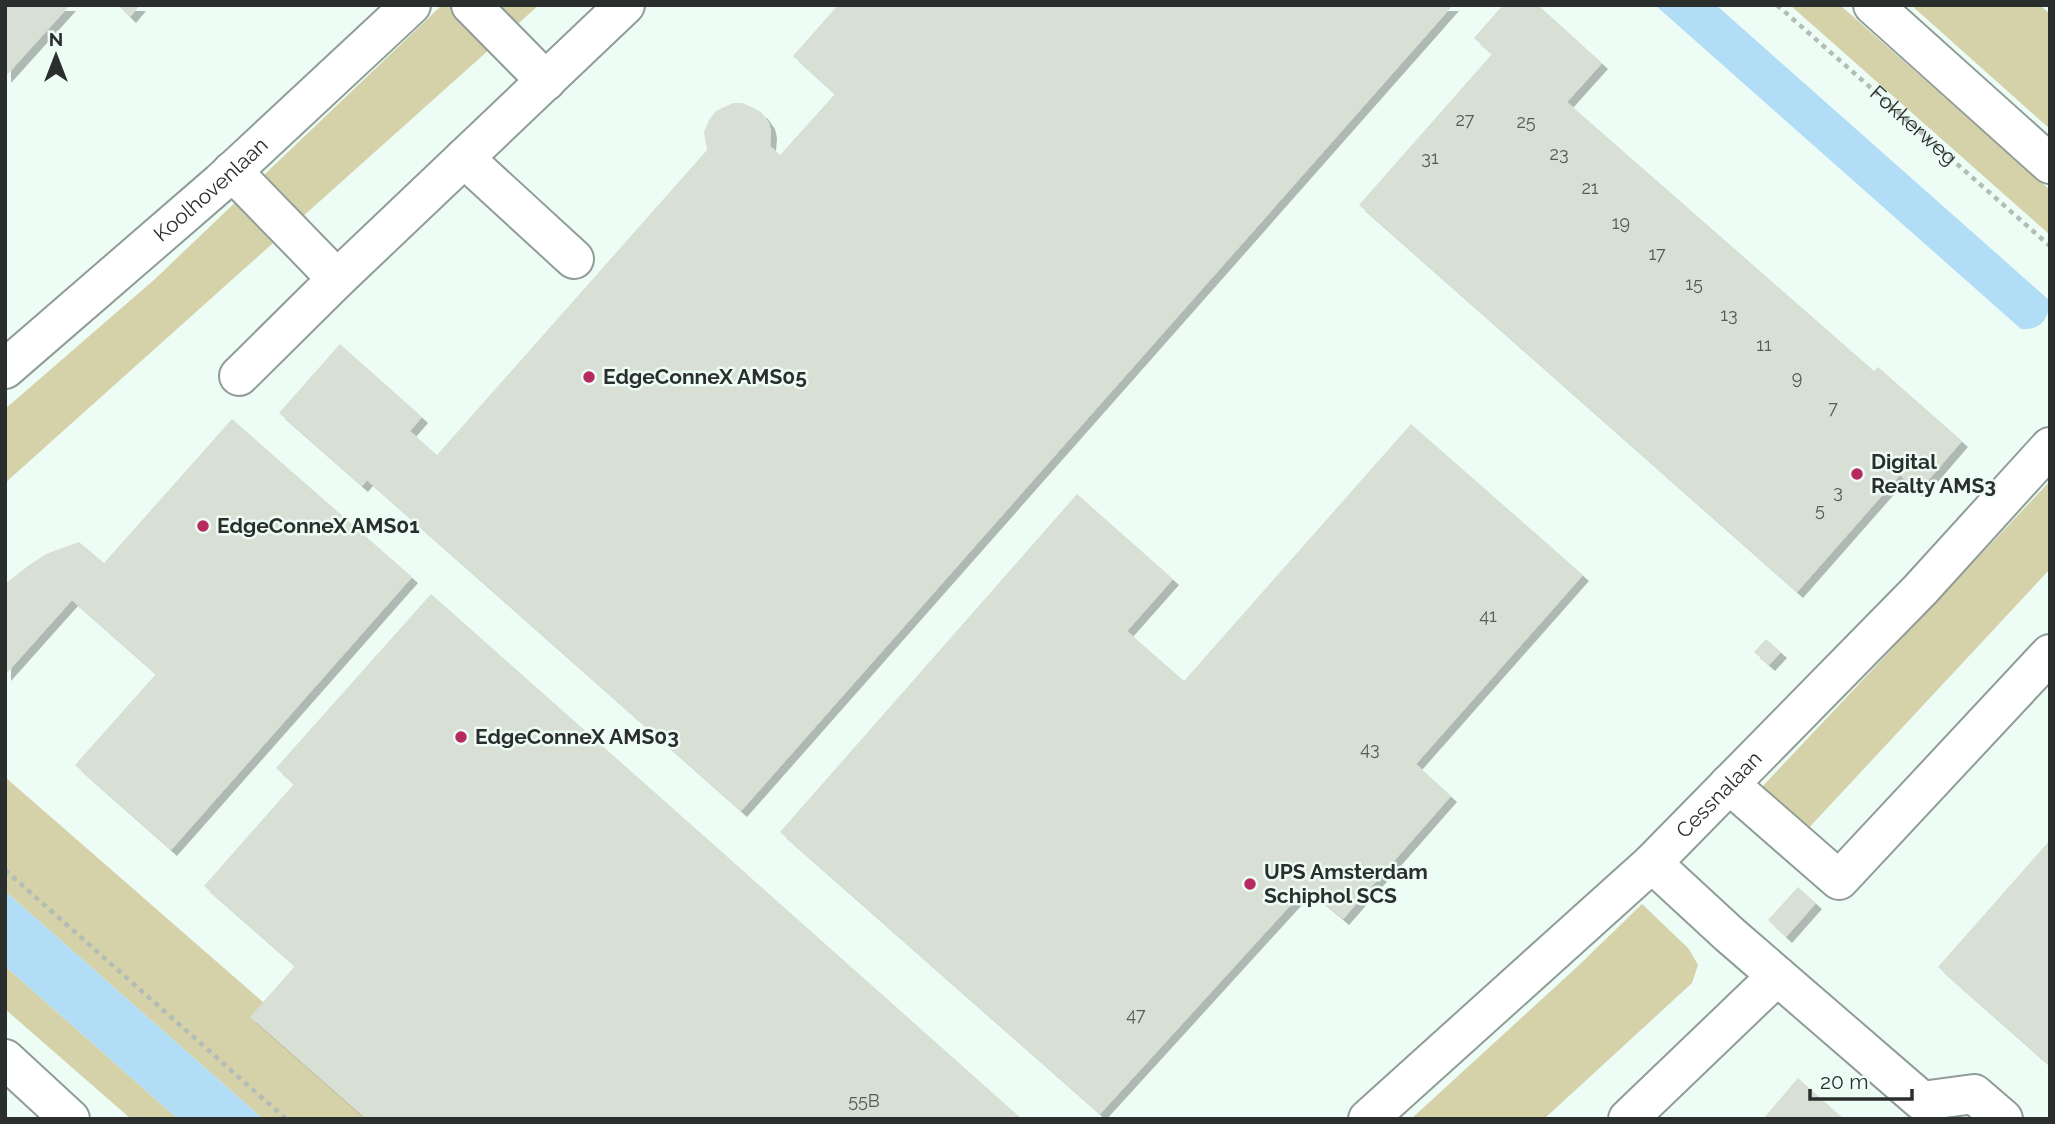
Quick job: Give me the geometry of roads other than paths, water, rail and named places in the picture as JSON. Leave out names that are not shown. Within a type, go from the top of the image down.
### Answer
[{"type":"street","name":"Koolhovenlaan","points":[[5,369],[232,171],[411,5]]},
{"type":"street","points":[[471,5],[546,81]]},
{"type":"street","points":[[239,376],[625,5]]},
{"type":"street","points":[[1873,5],[2050,164]]},
{"type":"street","points":[[464,158],[574,258]]},
{"type":"street","points":[[232,171],[337,279]]},
{"type":"street","name":"Cessnalaan","points":[[1368,1119],[1652,863],[1920,590],[2049,447]]},
{"type":"street","points":[[1729,783],[1839,880],[2050,654]]},
{"type":"street","points":[[1652,863],[1922,1101],[1974,1094],[2003,1119]]},
{"type":"street","points":[[1628,1119],[1777,975]]},
{"type":"street","points":[[5,1059],[71,1119]]},
{"type":"water","points":[[1655,5],[1716,5],[2049,300],[2046,318],[2034,328],[2021,329]]},
{"type":"water","points":[[5,891],[263,1119],[178,1119],[5,966]]},
{"type":"place","name":"EdgeConneX AMS05","points":[[589,377]]},
{"type":"place","name":"Digital Realty AMS3","points":[[1857,474]]},
{"type":"place","name":"EdgeConneX AMS01","points":[[203,526]]},
{"type":"place","name":"EdgeConneX AMS03","points":[[461,737]]},
{"type":"place","name":"UPS Amsterdam Schiphol SCS","points":[[1250,884]]}]
